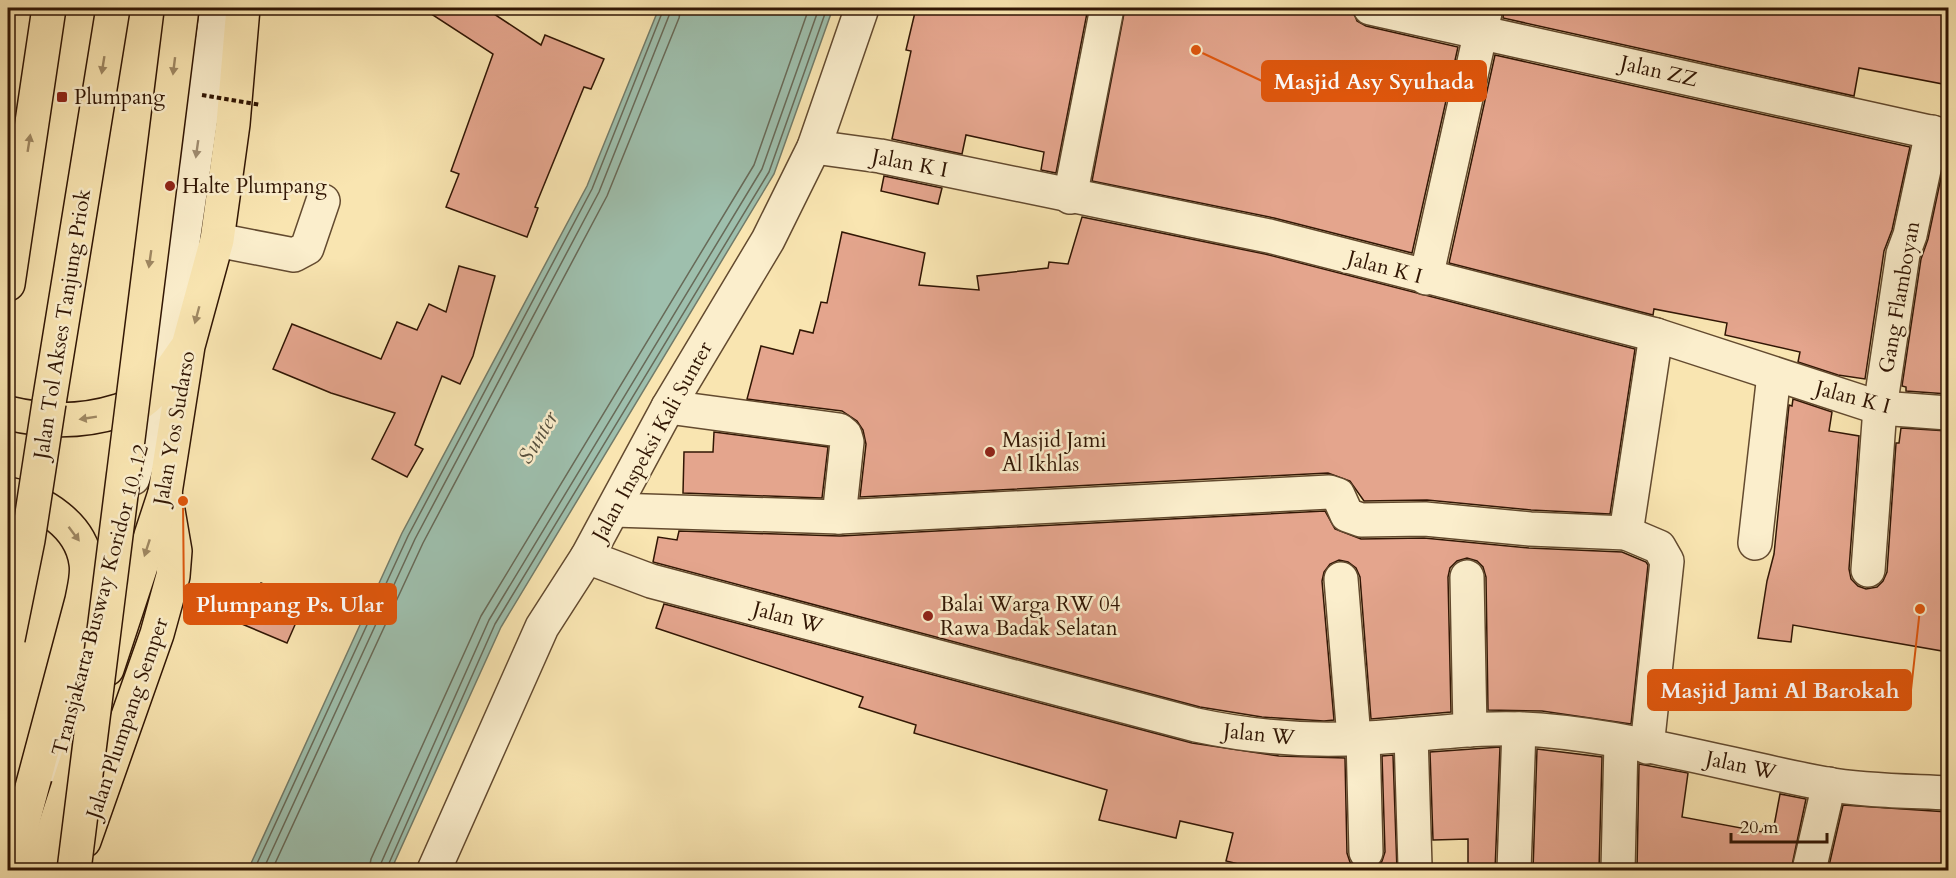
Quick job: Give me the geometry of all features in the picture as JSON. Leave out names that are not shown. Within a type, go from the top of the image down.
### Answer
[{"type":"main road","points":[[8,284],[49,8]]},
{"type":"main road","name":"Jalan Tol Akses Tanjung Priok","points":[[8,639],[28,540],[113,8]]},
{"type":"main road","points":[[74,870],[182,8]]},
{"type":"main road","name":"Jalan Yos Sudarso","points":[[41,870],[165,493],[188,346],[217,240],[233,123],[243,8]]},
{"type":"main road","points":[[8,413],[38,420],[70,420],[103,415],[138,404],[159,386],[188,346]]},
{"type":"main road","name":"Jalan Plumpang Semper","points":[[74,870],[157,634],[173,576],[175,551],[165,493]]},
{"type":"main road","points":[[8,494],[29,500],[66,523],[81,543],[87,565],[82,600],[10,870]]},
{"type":"street","name":"Transjakarta Busway Koridor 10, 12","points":[[26,870],[159,386],[179,269],[217,8]]},
{"type":"street","name":"Jalan Inspeksi Kali Sunter","points":[[434,870],[542,627],[587,557],[668,407],[768,240],[814,147],[862,8]]},
{"type":"street","points":[[1070,197],[1107,8]]},
{"type":"street","name":"Jalan ZZ","points":[[1370,8],[1483,20],[1940,134]]},
{"type":"street","points":[[1426,278],[1483,20]]},
{"type":"street","name":"Gang Flamboyan","points":[[1868,570],[1880,408],[1903,254],[1940,134]]},
{"type":"street","name":"Jalan K I","points":[[814,147],[880,156],[1070,197],[1269,236],[1656,335],[1880,408],[1948,413]]},
{"type":"street","points":[[217,240],[294,255],[307,248],[323,201]]},
{"type":"street","points":[[1626,533],[1656,335]]},
{"type":"street","points":[[1755,543],[1774,374]]},
{"type":"street","points":[[668,407],[839,430],[845,435],[847,442],[839,517]]},
{"type":"street","points":[[614,510],[839,517],[1329,492],[1338,495],[1347,515],[1361,520],[1425,519],[1530,529],[1626,533],[1659,547],[1667,561],[1634,744],[1618,870]]},
{"type":"street","name":"Jalan W","points":[[587,557],[651,580],[1196,725],[1242,734],[1294,739],[1359,738],[1519,729],[1634,744],[1829,784],[1948,793]]},
{"type":"street","points":[[1467,577],[1470,730]]},
{"type":"street","points":[[1341,579],[1359,738],[1366,852]]},
{"type":"street","points":[[1514,870],[1519,729]]},
{"type":"street","points":[[1411,735],[1415,866]]},
{"type":"street","points":[[1809,870],[1829,784]]},
{"type":"path","points":[[197,95],[261,105]]},
{"type":"water","name":"Sunter","points":[[659,8],[833,8],[774,174],[501,627],[391,870],[248,870],[402,533],[587,186]]},
{"type":"building","points":[[422,8],[485,8],[541,45],[545,35],[604,59],[591,89],[584,87],[535,207],[538,208],[527,237],[446,207],[459,174],[451,171],[493,54]]},
{"type":"building","points":[[916,8],[1088,8],[1056,173],[1041,170],[1044,152],[966,135],[962,154],[892,139],[911,51],[906,50]]},
{"type":"building","points":[[1125,8],[1352,8],[1357,21],[1366,26],[1458,47],[1412,253],[1274,218],[1092,181]]},
{"type":"building","points":[[1504,8],[1948,8],[1948,85],[1859,68],[1854,96],[1503,18]]},
{"type":"building","points":[[1495,55],[1910,147],[1892,230],[1884,251],[1865,379],[1838,375],[1798,362],[1800,352],[1725,335],[1727,323],[1654,309],[1653,315],[1449,263]]},
{"type":"building","points":[[1946,154],[1948,394],[1906,391],[1906,387],[1902,386],[1921,259],[1928,239]]},
{"type":"building","points":[[884,176],[942,188],[938,204],[881,191]]},
{"type":"building","points":[[1082,217],[1265,254],[1635,349],[1610,514],[1531,510],[1427,500],[1364,501],[1350,481],[1328,473],[860,497],[866,444],[863,430],[857,421],[842,411],[747,399],[761,346],[793,354],[800,330],[813,333],[821,302],[827,303],[842,232],[925,253],[919,285],[979,290],[977,276],[1048,268],[1049,262],[1068,264]]},
{"type":"building","points":[[459,266],[495,276],[473,356],[460,384],[442,376],[415,445],[423,449],[407,477],[372,459],[395,413],[331,393],[273,369],[292,324],[381,359],[397,322],[417,330],[429,304],[446,312]]},
{"type":"building","points":[[1793,399],[1832,412],[1829,431],[1859,436],[1849,569],[1851,579],[1858,586],[1866,589],[1877,587],[1887,572],[1896,443],[1899,443],[1901,428],[1948,431],[1948,652],[1793,625],[1791,642],[1758,638],[1767,581],[1774,554],[1789,405],[1792,406]]},
{"type":"building","points":[[714,432],[828,447],[822,498],[683,493],[684,452],[713,452]]},
{"type":"building","points":[[1325,511],[1335,529],[1361,539],[1424,538],[1529,548],[1622,552],[1646,562],[1648,565],[1631,724],[1542,711],[1488,710],[1486,577],[1483,567],[1477,561],[1467,558],[1457,561],[1450,568],[1448,577],[1451,712],[1371,719],[1360,577],[1356,568],[1348,562],[1339,560],[1330,564],[1324,572],[1322,581],[1334,720],[1324,721],[1262,717],[1200,707],[653,562],[658,537],[677,540],[679,531],[840,536]]},
{"type":"building","points":[[261,583],[305,602],[287,643],[242,624]]},
{"type":"building","points":[[664,604],[1192,743],[1279,756],[1345,758],[1347,853],[1350,862],[1357,868],[1365,870],[1263,870],[1226,861],[1233,833],[1180,821],[1176,838],[1099,820],[1107,790],[914,733],[916,725],[859,707],[863,697],[656,628]]},
{"type":"building","points":[[1500,747],[1495,870],[1468,870],[1468,839],[1433,840],[1430,752]]},
{"type":"building","points":[[1537,749],[1602,757],[1599,870],[1533,870]]},
{"type":"building","points":[[1393,755],[1397,870],[1368,870],[1376,868],[1385,852],[1382,756]]},
{"type":"building","points":[[1639,764],[1688,773],[1682,817],[1762,832],[1764,824],[1774,826],[1780,794],[1806,799],[1791,870],[1637,870]]},
{"type":"building","points":[[1843,805],[1948,812],[1946,870],[1828,870]]},
{"type":"place","name":"Masjid Asy Syuhada","points":[[1196,50]]},
{"type":"place","name":"Plumpang","points":[[62,97]]},
{"type":"place","name":"Halte Plumpang","points":[[170,186]]},
{"type":"place","name":"Masjid Jami Al Ikhlas","points":[[990,452]]},
{"type":"place","name":"Plumpang Ps. Ular","points":[[183,501]]},
{"type":"place","name":"Masjid Jami Al Barokah","points":[[1920,609]]},
{"type":"place","name":"Balai Warga RW 04 Rawa Badak Selatan","points":[[928,616]]}]
